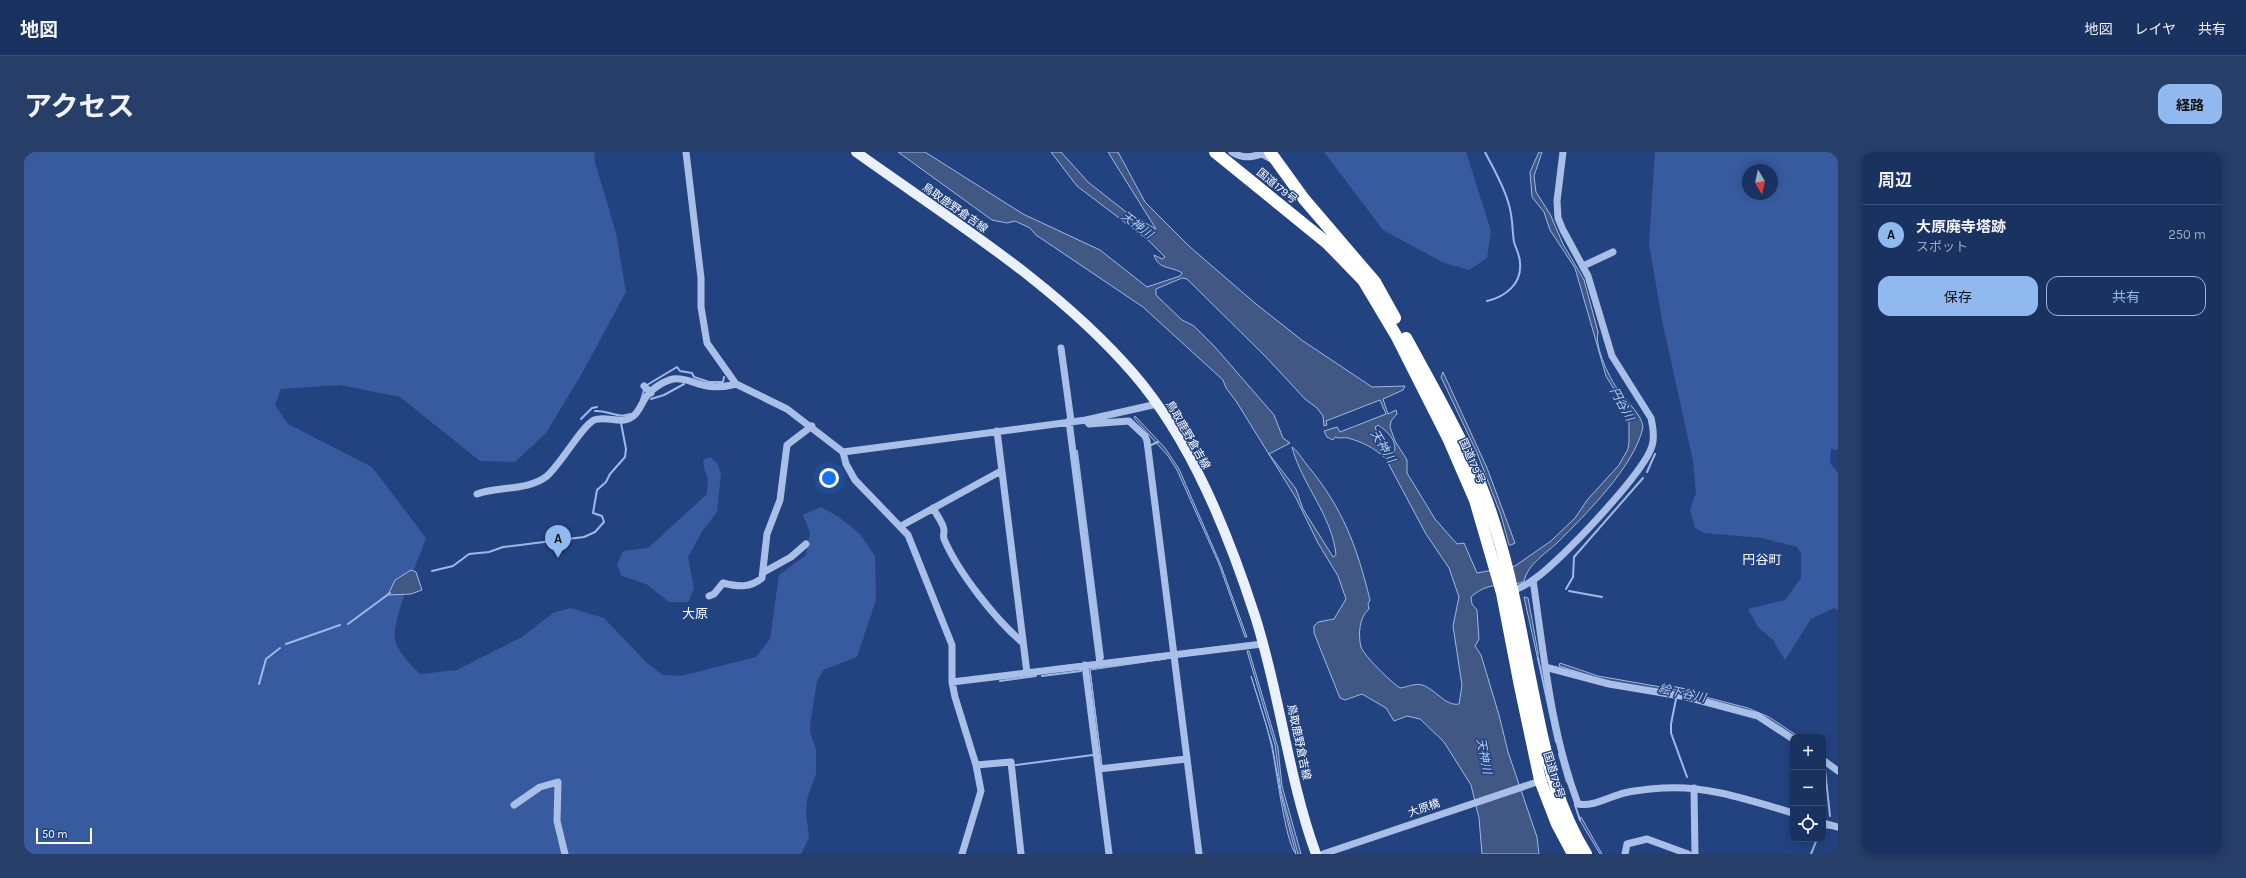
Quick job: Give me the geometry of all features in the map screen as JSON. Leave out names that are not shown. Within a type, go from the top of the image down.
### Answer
[{"type":"highway","name":"国道179号","points":[[1215,152],[1327,243],[1363,280],[1397,337],[1449,440],[1475,500],[1507,592]]},
{"type":"highway","name":"国道179号","points":[[1273,157],[1317,215],[1340,239],[1375,282],[1448,414],[1484,493],[1498,532],[1520,686],[1557,824],[1573,854]]},
{"type":"highway","name":"国道179号","points":[[1546,779],[1573,833],[1586,854]]},
{"type":"main road","name":"鳥取鹿野倉吉線","points":[[856,152],[995,251],[1080,319],[1134,374],[1157,404],[1205,489],[1234,558],[1274,686],[1305,826],[1316,854]]},
{"type":"street","points":[[686,152],[701,278],[704,331],[707,343],[736,384],[787,409],[812,426],[843,452],[846,464],[855,480],[901,526],[912,545],[952,645],[952,682],[955,697],[976,765],[981,791],[962,854]]},
{"type":"street","points":[[1232,152],[1241,157],[1250,158],[1262,154],[1273,157]]},
{"type":"street","points":[[1507,592],[1533,580],[1591,524],[1639,467],[1652,446],[1653,430],[1651,418],[1612,356],[1604,332],[1599,307],[1583,266],[1558,218],[1557,202],[1563,152]]},
{"type":"street","points":[[1583,266],[1613,252]]},
{"type":"street","points":[[1061,348],[1100,663]]},
{"type":"street","points":[[477,494],[487,490],[529,485],[546,476],[571,448],[586,426],[603,418],[628,420],[636,415],[646,396],[661,384],[674,379],[685,379],[704,385],[723,387],[736,384]]},
{"type":"street","points":[[644,386],[651,393]]},
{"type":"street","points":[[843,452],[1086,420],[1157,404]]},
{"type":"street","points":[[1086,420],[1089,424],[1129,421],[1146,436],[1199,854]]},
{"type":"street","points":[[709,596],[714,594],[723,583],[740,586],[756,583],[762,578],[764,572],[767,534],[780,500],[787,445],[812,426]]},
{"type":"street","points":[[997,431],[1027,673]]},
{"type":"street","points":[[901,526],[1002,471]]},
{"type":"street","points":[[933,508],[944,531],[943,538],[959,565],[984,601],[1007,630],[1022,642]]},
{"type":"street","points":[[764,572],[791,557],[806,544]]},
{"type":"street","points":[[1533,580],[1545,667],[1558,740],[1566,774],[1578,804],[1588,806],[1604,798],[1627,792],[1663,788],[1694,788],[1790,812]]},
{"type":"street","points":[[952,682],[1262,644]]},
{"type":"street","points":[[1086,665],[1109,854]]},
{"type":"street","points":[[1545,667],[1609,684],[1687,697],[1758,716],[1790,738]]},
{"type":"street","points":[[1099,769],[1186,758]]},
{"type":"street","points":[[976,765],[1011,762],[1021,854]]},
{"type":"street","points":[[1826,762],[1838,771]]},
{"type":"street","name":"大原橋","points":[[1327,853],[1524,785],[1546,779]]},
{"type":"street","points":[[514,804],[540,787],[558,782],[557,821],[565,854]]},
{"type":"street","points":[[1694,788],[1695,854]]},
{"type":"street","points":[[1826,824],[1838,827]]},
{"type":"street","points":[[1625,854],[1627,844],[1647,839],[1688,854]]},
{"type":"shaded area","points":[[24,152],[595,152],[594,159],[616,233],[626,292],[581,375],[546,433],[515,462],[480,461],[400,397],[340,385],[281,389],[275,405],[288,424],[372,467],[426,538],[401,605],[395,631],[395,640],[399,650],[420,674],[457,670],[522,637],[553,613],[570,608],[604,618],[646,662],[663,675],[681,676],[756,657],[770,639],[779,575],[806,555],[810,533],[803,515],[821,507],[839,517],[860,534],[875,556],[876,600],[857,657],[823,670],[817,681],[810,725],[810,732],[816,749],[816,774],[807,799],[806,812],[809,838],[801,854],[24,854]]},
{"type":"shaded area","points":[[1324,152],[1466,152],[1491,231],[1487,258],[1469,270],[1444,263],[1383,230]]},
{"type":"shaded area","points":[[1655,152],[1838,152],[1838,450],[1831,449],[1830,463],[1838,473],[1838,610],[1834,608],[1811,619],[1785,660],[1773,640],[1758,627],[1748,609],[1785,600],[1801,578],[1801,553],[1797,547],[1762,538],[1704,533],[1695,528],[1690,510],[1696,493],[1693,461],[1662,320],[1649,244]]},
{"type":"shaded area","points":[[710,457],[717,463],[721,473],[717,512],[703,530],[688,557],[694,588],[688,602],[669,602],[646,584],[622,576],[617,565],[623,551],[648,548],[707,494],[708,479],[703,460]]},
{"type":"water","name":"天神川","points":[[898,152],[925,152],[1023,214],[1100,250],[1147,287],[1180,276],[1182,273],[1162,265],[1156,260],[1154,255],[1162,259],[1165,257],[1148,240],[1077,186],[1051,152],[1061,152],[1088,182],[1126,212],[1156,229],[1108,152],[1118,152],[1145,202],[1190,247],[1256,304],[1303,341],[1372,387],[1405,386],[1403,390],[1383,399],[1388,414],[1396,410],[1397,414],[1391,421],[1390,427],[1395,441],[1407,460],[1407,473],[1435,519],[1457,544],[1464,543],[1477,573],[1515,566],[1551,541],[1575,518],[1588,499],[1619,465],[1628,449],[1629,423],[1623,404],[1606,376],[1575,268],[1550,230],[1544,212],[1532,197],[1530,172],[1539,152],[1542,152],[1534,176],[1536,192],[1550,214],[1563,244],[1584,280],[1598,332],[1598,346],[1608,373],[1617,389],[1640,418],[1643,427],[1630,458],[1608,489],[1557,543],[1533,564],[1524,581],[1512,585],[1486,588],[1471,597],[1472,604],[1477,610],[1479,639],[1475,646],[1481,655],[1499,715],[1508,752],[1537,837],[1539,854],[1482,854],[1479,818],[1471,785],[1444,742],[1420,719],[1407,716],[1394,721],[1386,708],[1362,694],[1345,700],[1340,698],[1314,633],[1314,626],[1318,622],[1334,619],[1346,599],[1338,576],[1318,543],[1296,498],[1236,401],[1226,388],[1223,380],[1143,307],[1036,235],[1030,228],[1015,221],[1007,223],[992,220]],"holes":[[[1182,278],[1187,279],[1266,357],[1305,399],[1317,408],[1323,416],[1324,426],[1327,425],[1326,421],[1380,400],[1386,414],[1340,432],[1337,427],[1324,431],[1327,437],[1333,440],[1335,437],[1353,440],[1373,449],[1386,459],[1426,534],[1449,568],[1459,597],[1453,626],[1462,685],[1459,704],[1449,703],[1422,685],[1400,688],[1391,681],[1363,651],[1360,642],[1360,626],[1363,617],[1369,609],[1368,604],[1370,600],[1360,563],[1347,529],[1320,481],[1292,447],[1303,474],[1329,527],[1336,555],[1333,557],[1303,509],[1296,489],[1269,454],[1290,443],[1283,438],[1274,415],[1215,347],[1194,326],[1182,320],[1156,295],[1156,289]],[[1378,425],[1385,430],[1393,440],[1395,449],[1394,453],[1392,453],[1380,441],[1375,427]]]},
{"type":"water","points":[[1443,372],[1487,468],[1515,543],[1511,545],[1509,545],[1501,515],[1477,453],[1441,377]]},
{"type":"water","points":[[1135,416],[1165,448],[1179,469],[1220,563],[1247,637],[1245,637],[1219,564],[1177,470],[1168,456],[1134,418]]},
{"type":"water","points":[[411,570],[416,572],[422,590],[411,594],[388,595],[395,580]]},
{"type":"water","points":[[1524,597],[1528,598],[1538,652],[1538,660]]},
{"type":"water","points":[[1247,651],[1249,651],[1278,748],[1282,786],[1301,854],[1298,854],[1281,791],[1275,745]]},
{"type":"water","points":[[1166,659],[1090,670],[1090,669]]},
{"type":"water","name":"絵下谷川","points":[[1560,663],[1598,676],[1678,690],[1748,708],[1769,717],[1794,734],[1790,734],[1752,713],[1729,705],[1681,694],[1633,686],[1559,666]]},
{"type":"water","points":[[1251,676],[1262,710],[1267,728]]},
{"type":"water","points":[[1267,728],[1272,744],[1281,795],[1296,854],[1288,835]]},
{"type":"water","points":[[1581,817],[1602,854],[1600,854],[1579,819]]},
{"type":"waterway","points":[[1485,152],[1507,198],[1511,215],[1514,242],[1520,260],[1518,277],[1511,288],[1506,293],[1487,301]]},
{"type":"waterway","points":[[647,385],[677,367],[680,371],[692,373],[694,377],[709,382],[723,382],[724,377]]},
{"type":"waterway","points":[[651,399],[664,395],[684,384]]},
{"type":"waterway","points":[[641,400],[644,390]]},
{"type":"waterway","points":[[581,419],[592,408],[597,407]]},
{"type":"waterway","points":[[595,411],[622,416],[630,414]]},
{"type":"waterway","points":[[432,571],[453,566],[469,554],[489,552],[503,547],[584,537],[595,532],[604,522],[602,516],[593,513],[597,490],[606,482],[610,474],[625,457],[626,449],[621,423]]},
{"type":"waterway","points":[[1151,445],[1158,442]]},
{"type":"waterway","points":[[1077,451],[1103,658]]},
{"type":"waterway","points":[[1647,472],[1655,454]]},
{"type":"waterway","points":[[1566,589],[1573,577],[1574,557],[1643,478]]},
{"type":"waterway","points":[[1569,591],[1602,597]]},
{"type":"waterway","points":[[348,624],[390,593]]},
{"type":"waterway","points":[[286,644],[340,625]]},
{"type":"waterway","points":[[259,684],[266,659],[280,648]]},
{"type":"waterway","points":[[1538,658],[1556,742]]},
{"type":"waterway","points":[[1042,676],[1081,671]]},
{"type":"waterway","points":[[1000,681],[1036,676]]},
{"type":"waterway","name":"絵下谷川","points":[[1676,699],[1671,724],[1671,733],[1687,777]]},
{"type":"waterway","points":[[1559,754],[1567,782]]},
{"type":"waterway","points":[[1016,765],[1093,755]]},
{"type":"waterway","points":[[1825,770],[1830,816]]},
{"type":"waterway","points":[[1575,805],[1580,820]]},
{"type":"waterway","points":[[1826,827],[1831,828]]},
{"type":"waterway","points":[[1811,854],[1816,842]]},
{"type":"place","name":"大原廃寺塔跡","points":[[558,558]]},
{"type":"district","name":"円谷町","points":[[1762,559]]},
{"type":"district","name":"大原","points":[[695,613]]},
{"type":"water label","name":"円谷川","points":[[1622,404]]}]
